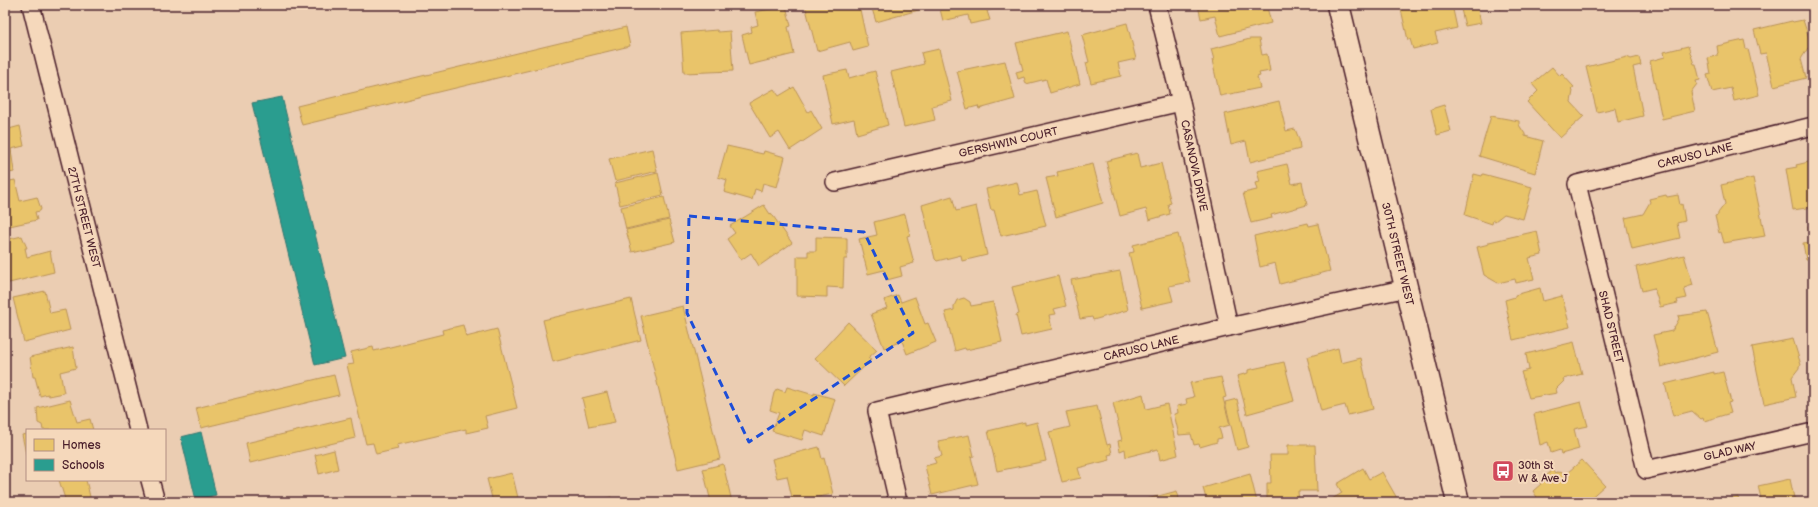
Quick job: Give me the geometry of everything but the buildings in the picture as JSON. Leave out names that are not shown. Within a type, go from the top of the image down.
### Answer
[{"type":"main road","name":"30TH STREET WEST","points":[[1338,5],[1458,502]]},
{"type":"street","name":"27TH STREET WEST","points":[[31,5],[138,429]]},
{"type":"street","name":"CASANOVA DRIVE","points":[[1157,5],[1181,102],[1229,327]]},
{"type":"street","name":"GERSHWIN COURT","points":[[835,182],[1181,102]]},
{"type":"street","name":"CARUSO LANE","points":[[1577,184],[1813,126]]},
{"type":"street","name":"SHAD STREET","points":[[1577,184],[1646,470]]},
{"type":"street","name":"CARUSO LANE","points":[[898,502],[877,411],[1229,327],[1407,288]]},
{"type":"street","name":"GLAD WAY","points":[[1646,470],[1813,432]]},
{"type":"street","points":[[150,481],[156,502]]},
{"type":"highlighted area","points":[[689,216],[864,232],[913,333],[749,442],[687,313]]},
{"type":"place","name":"30th St W & Ave J","points":[[1503,471]]}]
